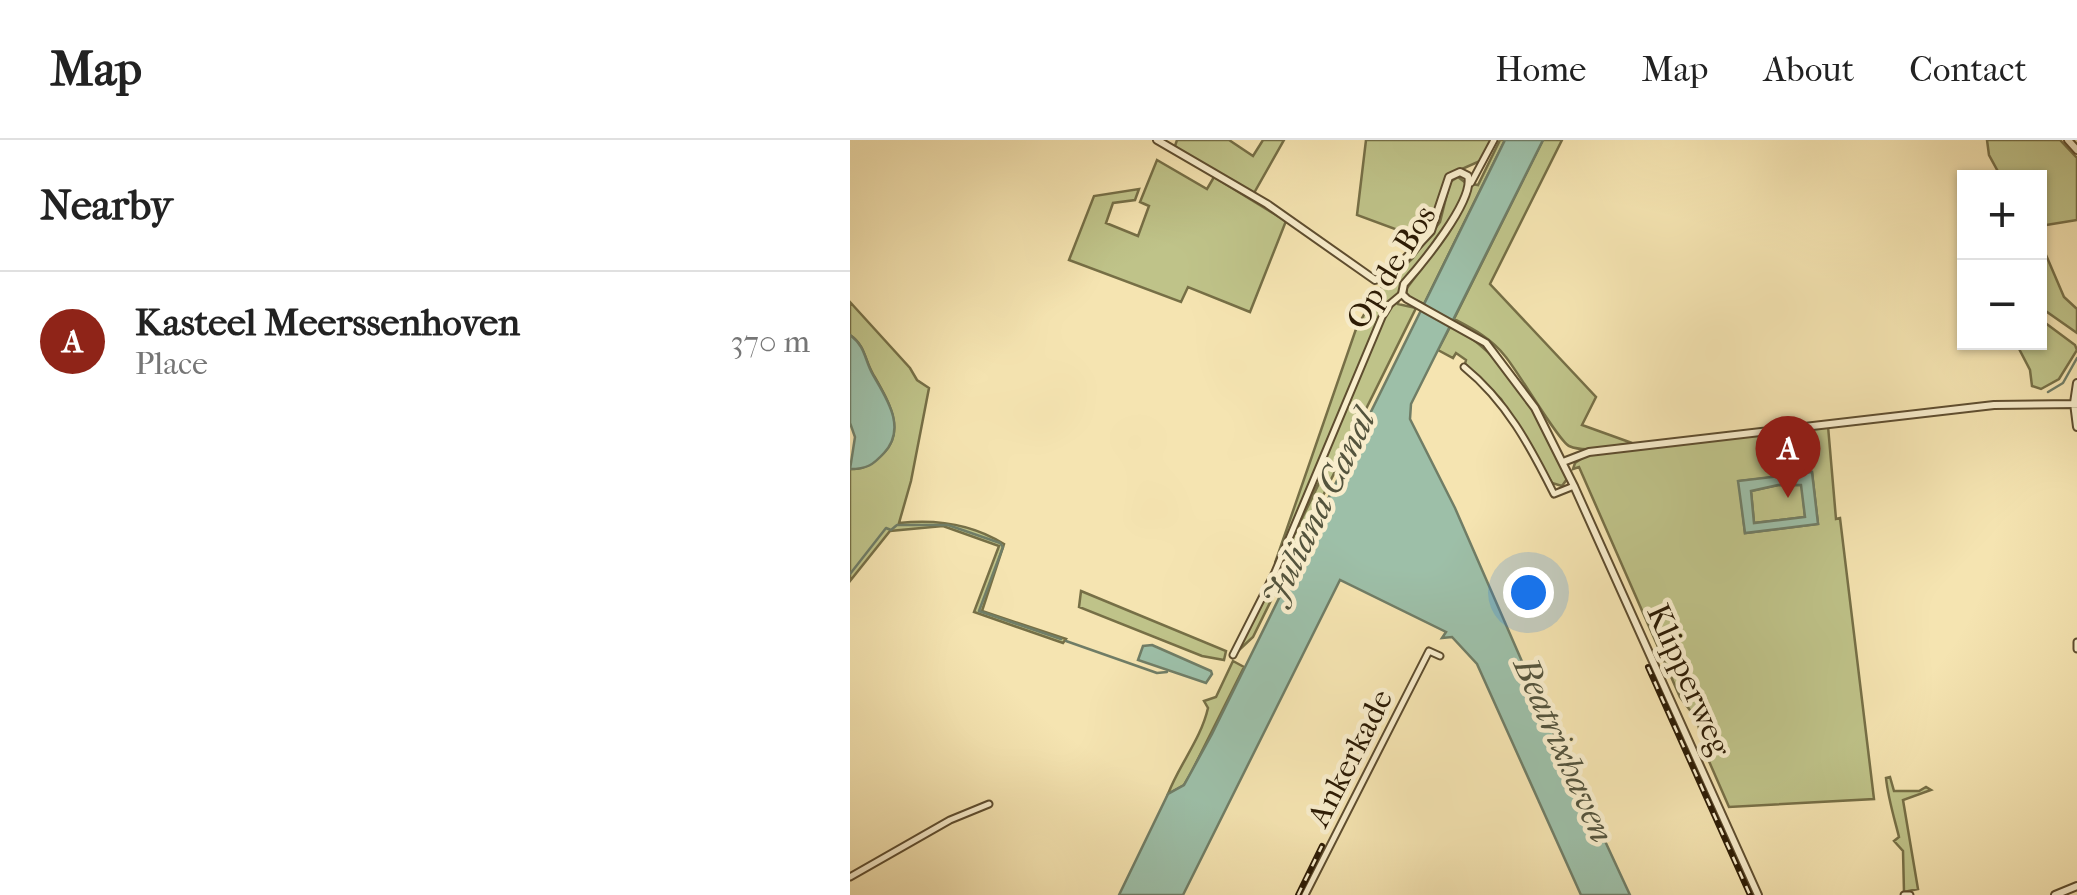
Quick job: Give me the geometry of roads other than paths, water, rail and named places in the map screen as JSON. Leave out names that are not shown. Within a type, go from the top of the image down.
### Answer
[{"type":"street","name":"Op de Bos","points":[[1157,140],[1169,143],[1267,204],[1374,280],[1393,272],[1432,231],[1449,177],[1465,174],[1470,183],[1436,247],[1382,317],[1275,572],[1232,655]]},
{"type":"street","points":[[1470,183],[1494,140]]},
{"type":"street","points":[[2068,140],[2077,150]]},
{"type":"street","name":"Klipperweg","points":[[1402,294],[1486,343],[1536,408],[1758,895]]},
{"type":"street","points":[[1464,367],[1500,401],[1532,450],[1554,494],[1574,486]]},
{"type":"street","points":[[2077,383],[2077,427]]},
{"type":"street","points":[[1563,462],[1593,452],[1994,406],[2075,404]]},
{"type":"street","name":"Ankerkade","points":[[1305,895],[1430,651],[1440,656]]},
{"type":"street","points":[[850,877],[950,820],[990,804]]},
{"type":"street","points":[[2054,895],[2077,886]]},
{"type":"waterway","points":[[2048,392],[2063,383],[2077,358]]},
{"type":"waterway","points":[[850,574],[886,528],[948,525],[1003,547],[979,611],[1061,639]]},
{"type":"waterway","points":[[1066,641],[1157,673],[1167,672]]},
{"type":"railway","points":[[1648,667],[1750,895]]},
{"type":"railway","points":[[1298,895],[1322,846]]},
{"type":"place","name":"Kasteel Meerssenhoven","points":[[1788,498]]},
{"type":"water label","name":"Juliana Canal","points":[[1319,508]]},
{"type":"water label","name":"Beatrixhaven","points":[[1564,750]]}]
